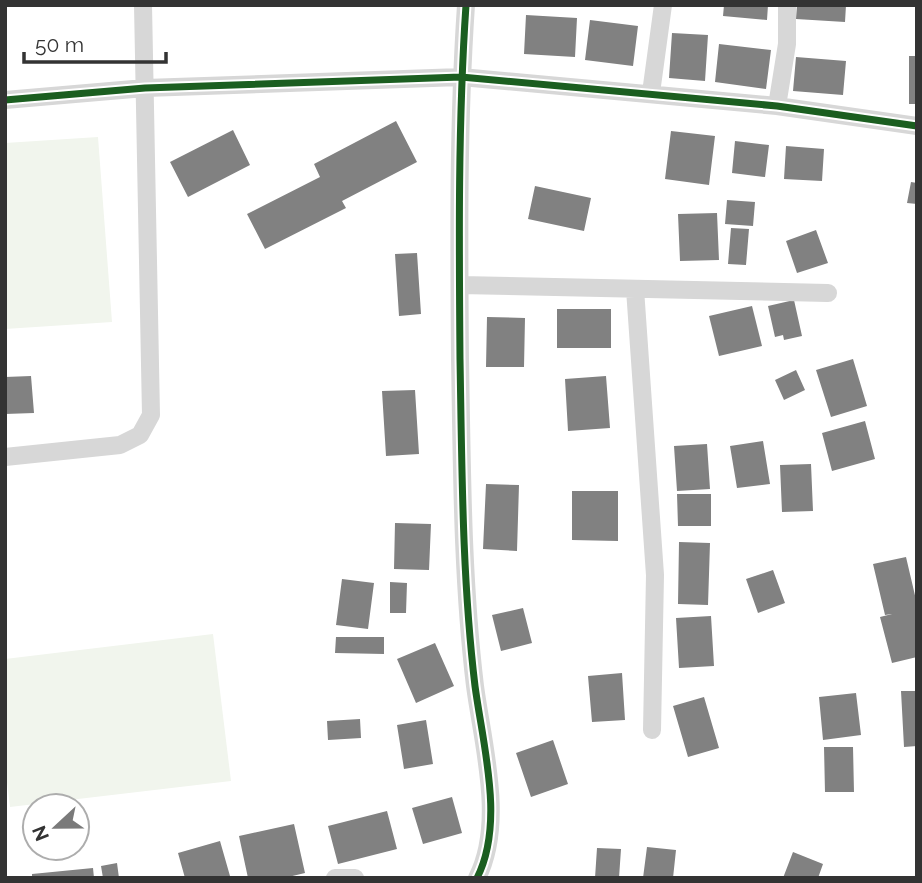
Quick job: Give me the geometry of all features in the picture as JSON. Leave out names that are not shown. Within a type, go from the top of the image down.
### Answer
[{"type":"street","points":[[5,457],[120,445],[140,435],[151,415],[144,5]]},
{"type":"street","points":[[466,5],[461,77],[460,285],[466,599],[492,815],[488,856],[477,878]]},
{"type":"street","points":[[651,93],[663,5]]},
{"type":"street","points":[[777,106],[787,44],[787,5]]},
{"type":"street","points":[[5,100],[145,88],[461,77],[777,106],[917,126]]},
{"type":"street","points":[[460,285],[828,293]]},
{"type":"street","points":[[635,289],[655,575],[652,730]]},
{"type":"street","points":[[335,878],[355,878]]},
{"type":"shaded area","points":[[98,137],[112,322],[5,329],[5,143]]},
{"type":"shaded area","points":[[213,634],[231,781],[91,797],[91,792],[21,792],[21,806],[10,807],[5,766],[5,659]]},
{"type":"building","points":[[724,5],[768,5],[767,20],[723,16]]},
{"type":"building","points":[[797,5],[846,5],[845,22],[796,19]]},
{"type":"building","points":[[526,15],[577,18],[575,57],[524,54]]},
{"type":"building","points":[[590,20],[638,26],[633,66],[585,60]]},
{"type":"building","points":[[672,33],[708,35],[705,81],[669,78]]},
{"type":"building","points":[[719,44],[771,50],[766,89],[715,82]]},
{"type":"building","points":[[909,56],[917,56],[917,104],[909,104]]},
{"type":"building","points":[[796,57],[846,61],[843,95],[793,91]]},
{"type":"building","points":[[396,121],[417,162],[342,201],[346,208],[265,249],[247,214],[320,177],[314,164]]},
{"type":"building","points":[[233,130],[250,165],[188,197],[170,162]]},
{"type":"building","points":[[671,131],[715,136],[709,185],[665,179]]},
{"type":"building","points":[[735,141],[769,145],[765,177],[732,173]]},
{"type":"building","points":[[786,146],[824,149],[822,181],[784,179]]},
{"type":"building","points":[[911,182],[917,183],[917,204],[907,203]]},
{"type":"building","points":[[535,186],[591,198],[584,231],[528,219]]},
{"type":"building","points":[[727,200],[755,202],[753,226],[725,224]]},
{"type":"building","points":[[717,213],[719,260],[680,261],[678,214]]},
{"type":"building","points":[[731,228],[749,229],[746,265],[728,264]]},
{"type":"building","points":[[816,230],[828,263],[797,273],[786,241]]},
{"type":"building","points":[[417,253],[421,314],[399,316],[395,254]]},
{"type":"building","points":[[794,300],[802,336],[784,340],[783,335],[775,337],[768,306]]},
{"type":"building","points":[[752,306],[762,346],[719,356],[709,316]]},
{"type":"building","points":[[557,309],[611,309],[611,348],[557,348]]},
{"type":"building","points":[[487,317],[525,318],[524,367],[486,367]]},
{"type":"building","points":[[853,359],[867,406],[831,417],[816,370]]},
{"type":"building","points":[[796,370],[805,390],[784,400],[775,380]]},
{"type":"building","points":[[31,376],[34,413],[5,414],[5,377]]},
{"type":"building","points":[[606,376],[610,428],[568,431],[565,379]]},
{"type":"building","points":[[415,390],[419,454],[386,456],[382,391]]},
{"type":"building","points":[[865,421],[875,459],[832,471],[822,433]]},
{"type":"building","points":[[763,441],[770,484],[737,488],[730,446]]},
{"type":"building","points":[[707,444],[710,489],[677,491],[674,446]]},
{"type":"building","points":[[811,464],[813,511],[782,512],[780,465]]},
{"type":"building","points":[[486,484],[519,485],[517,551],[483,549]]},
{"type":"building","points":[[572,491],[618,491],[618,541],[572,540]]},
{"type":"building","points":[[677,494],[711,494],[711,526],[678,526]]},
{"type":"building","points":[[395,523],[431,524],[429,570],[394,569]]},
{"type":"building","points":[[679,542],[710,543],[708,605],[678,604]]},
{"type":"building","points":[[906,557],[917,604],[917,657],[892,663],[880,617],[892,614],[885,615],[873,564]]},
{"type":"building","points":[[773,570],[785,603],[758,613],[746,579]]},
{"type":"building","points":[[342,579],[374,583],[368,629],[336,625]]},
{"type":"building","points":[[390,582],[407,583],[406,613],[390,613]]},
{"type":"building","points":[[523,608],[532,643],[501,651],[492,615]]},
{"type":"building","points":[[711,616],[714,666],[679,668],[676,618]]},
{"type":"building","points":[[336,637],[384,637],[384,654],[335,653]]},
{"type":"building","points":[[435,643],[454,686],[416,703],[397,659]]},
{"type":"building","points":[[622,673],[625,720],[592,722],[588,676]]},
{"type":"building","points":[[901,691],[917,691],[917,746],[904,747]]},
{"type":"building","points":[[856,693],[861,735],[823,740],[819,697]]},
{"type":"building","points":[[704,697],[719,748],[688,757],[673,706]]},
{"type":"building","points":[[360,719],[361,738],[328,740],[327,721]]},
{"type":"building","points":[[426,720],[433,764],[404,769],[397,725]]},
{"type":"building","points":[[553,740],[568,784],[531,797],[516,753]]},
{"type":"building","points":[[824,747],[853,747],[854,792],[825,792]]},
{"type":"building","points":[[452,797],[462,833],[423,844],[412,808]]},
{"type":"building","points":[[387,811],[397,849],[338,864],[328,826]]},
{"type":"building","points":[[294,824],[305,873],[284,878],[248,878],[239,836]]},
{"type":"building","points":[[220,841],[230,876],[185,878],[178,853]]},
{"type":"building","points":[[647,847],[676,850],[673,878],[643,878]]},
{"type":"building","points":[[597,848],[621,849],[619,878],[595,878]]},
{"type":"building","points":[[793,852],[823,864],[818,878],[783,878]]},
{"type":"building","points":[[117,863],[119,878],[103,878],[101,866]]},
{"type":"building","points":[[93,868],[94,878],[32,878],[32,874]]},
{"type":"cycle path","points":[[466,5],[459,226],[463,523],[475,686],[487,759],[491,809],[490,833],[477,878]]},
{"type":"cycle path","points":[[5,100],[145,88],[461,77],[777,106],[917,126]]}]
